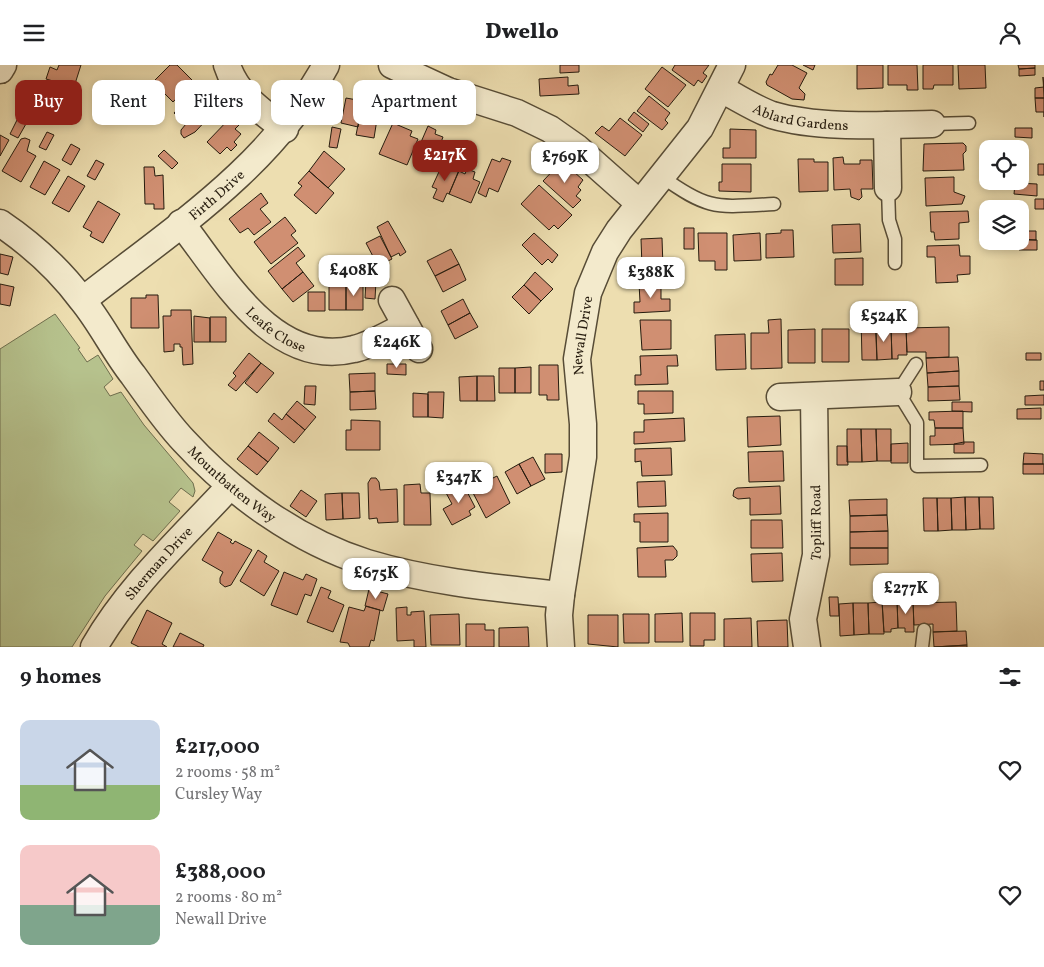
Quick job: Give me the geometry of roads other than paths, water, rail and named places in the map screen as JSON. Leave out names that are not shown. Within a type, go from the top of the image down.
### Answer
[{"type":"street","points":[[0,70],[3,65]]},
{"type":"street","points":[[227,65],[234,81],[251,104],[285,129]]},
{"type":"street","name":"Firth Drive","points":[[83,300],[242,175],[285,129],[326,65]]},
{"type":"street","points":[[392,65],[448,91],[502,107],[550,129],[576,147],[639,203]]},
{"type":"street","name":"Newall Drive","points":[[561,647],[559,615],[561,595],[583,457],[583,424],[577,359],[586,301],[605,252],[639,203],[700,127],[732,65]]},
{"type":"street","name":"Ablard Gardens","points":[[721,89],[770,114],[797,121],[887,125],[932,124]]},
{"type":"street","points":[[887,125],[888,188]]},
{"type":"street","name":"Mountbatten Way","points":[[0,223],[48,261],[83,300],[130,372],[183,440],[230,485],[267,513],[308,538],[367,563],[405,573],[477,586],[561,595]]},
{"type":"street","name":"Leafe Close","points":[[181,223],[246,307],[270,329],[298,347],[320,353],[356,349],[406,326]]},
{"type":"street","points":[[392,300],[419,349]]},
{"type":"street","points":[[780,397],[898,392]]},
{"type":"street","name":"Topliff Road","points":[[807,647],[803,619],[816,555],[814,396]]},
{"type":"street","name":"Sherman Drive","points":[[94,647],[142,580],[230,485]]},
{"type":"lane","name":"Ablard Gardens","points":[[932,124],[969,123]]},
{"type":"lane","points":[[661,177],[689,196],[710,205],[720,207],[774,204]]},
{"type":"lane","points":[[888,188],[889,220],[895,239],[895,263]]},
{"type":"lane","points":[[916,364],[898,392],[917,423],[917,466],[981,465]]},
{"type":"lane","points":[[922,647],[924,629]]}]
